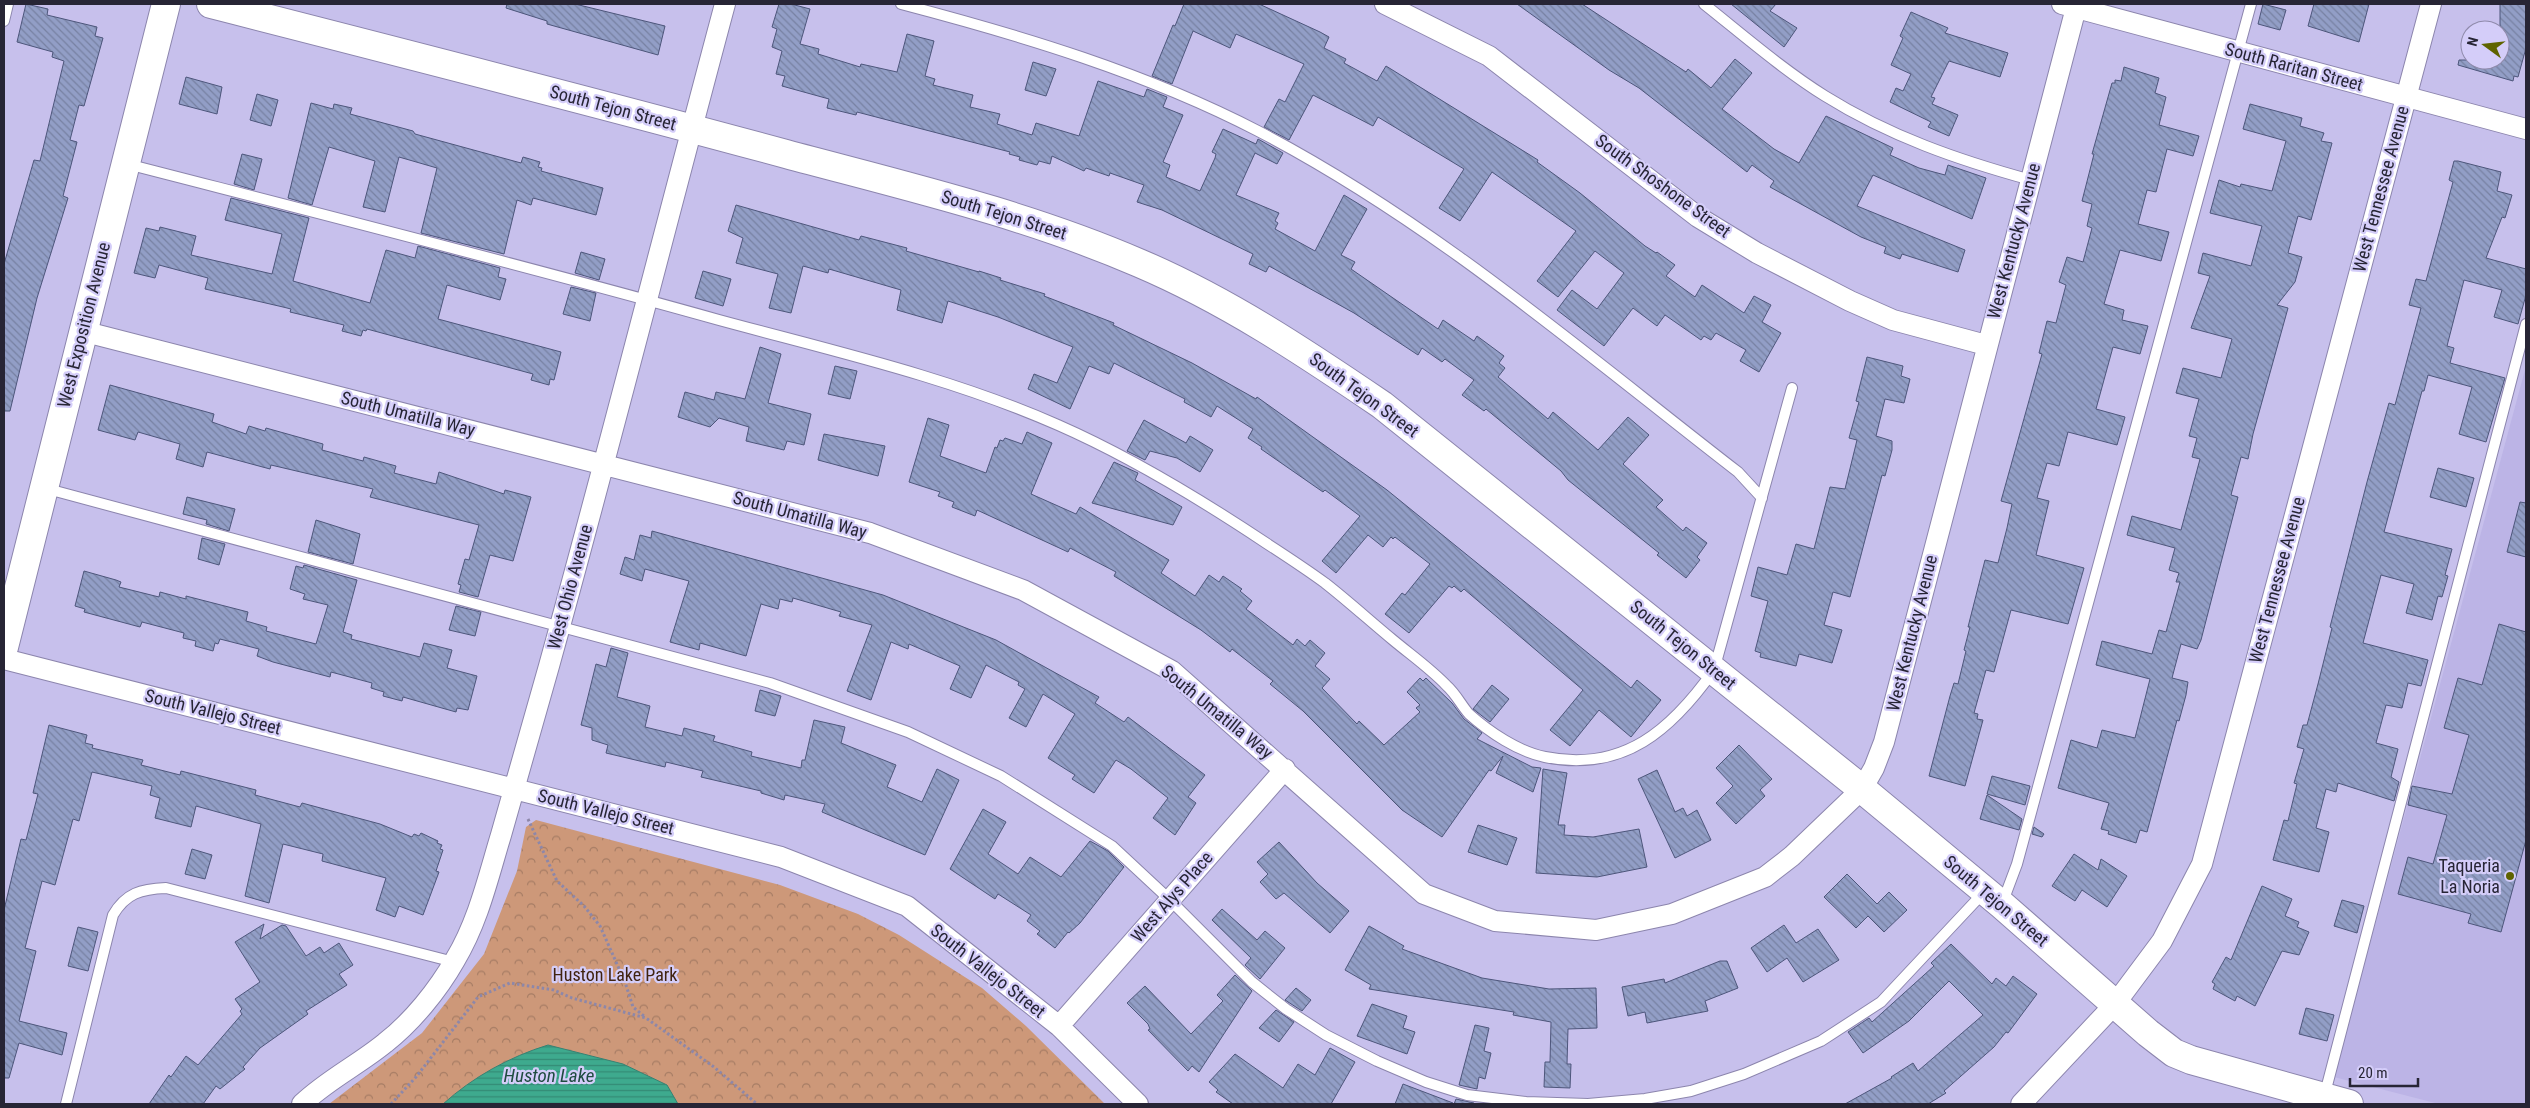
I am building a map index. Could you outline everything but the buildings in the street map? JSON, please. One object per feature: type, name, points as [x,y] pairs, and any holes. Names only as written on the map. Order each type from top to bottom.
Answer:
[{"type":"street","name":"West Exposition Avenue","points":[[4,647],[82,331],[166,4]]},
{"type":"street","name":"South Tejon Street","points":[[210,4],[692,128],[976,205],[1104,248],[1214,299],[1300,349],[1382,405],[1862,789],[2174,1052],[2191,1060],[2336,1101]]},
{"type":"street","name":"West Ohio Avenue","points":[[302,1104],[318,1089],[385,1043],[433,993],[454,962],[470,932],[482,902],[604,464],[725,4]]},
{"type":"street","name":"South Shoshone Street","points":[[1385,4],[1489,56],[1698,217],[1757,253],[1850,301],[1893,320],[1986,345]]},
{"type":"street","name":"West Tennessee Avenue","points":[[2021,1104],[2115,1004],[2162,940],[2202,864],[2431,4]]},
{"type":"street","name":"West Kentucky Avenue","points":[[1424,894],[1495,921],[1596,930],[1672,914],[1765,877],[1792,856],[1862,789],[1874,768],[1884,742],[1986,345],[2031,180],[2071,5]]},
{"type":"street","name":"South Raritan Street","points":[[2071,5],[2526,129]]},
{"type":"street","name":"South Umatilla Way","points":[[82,331],[870,533],[1023,590],[1172,671],[1424,894]]},
{"type":"street","name":"South Vallejo Street","points":[[4,659],[781,857],[907,906],[1059,1026],[1138,1104]]},
{"type":"street","name":"West Alys Place","points":[[1059,1026],[1285,769]]},
{"type":"lane","points":[[4,21],[8,4]]},
{"type":"lane","points":[[901,4],[999,30],[1120,71],[1203,104],[1268,137],[1371,197],[1484,276],[1738,472],[1762,498]]},
{"type":"lane","points":[[1704,4],[1778,63],[1823,95],[1861,117],[1934,150],[2031,180]]},
{"type":"lane","points":[[43,487],[770,683],[908,732],[1001,776],[1112,846],[1170,900],[1252,982],[1286,1009],[1326,1035],[1377,1061],[1426,1082],[1467,1094],[1526,1102],[1588,1104],[1645,1099],[1691,1091],[1744,1074],[1821,1041],[1881,1002],[1993,898],[2017,864],[2251,4]]},
{"type":"lane","points":[[126,163],[647,300],[945,382],[1060,426],[1146,469],[1210,506],[1324,582],[1449,688],[1467,711],[1484,726],[1517,747],[1539,756],[1566,761],[1587,761],[1613,755],[1646,743],[1685,709],[1714,670],[1792,388]]},
{"type":"lane","points":[[2336,1101],[2526,324]]},
{"type":"lane","points":[[66,1104],[113,915],[120,903],[134,892],[166,888],[454,962]]},
{"type":"path","points":[[515,789],[557,881],[584,906],[600,926],[625,982],[633,1006],[646,1018],[714,1067],[757,1104]]},
{"type":"path","points":[[391,1104],[416,1076],[478,997],[510,983],[554,990],[572,998],[646,1018]]},
{"type":"shaded area","points":[[2526,366],[2526,1104],[2439,1104],[2334,1077]]},
{"type":"green space","name":"Huston Lake Park","points":[[536,820],[780,885],[858,914],[899,935],[982,988],[1026,1026],[1105,1104],[329,1104],[422,1033],[484,954],[517,871],[526,827]]},
{"type":"water","name":"Huston Lake","points":[[548,1045],[623,1064],[667,1085],[678,1104],[443,1104],[467,1085],[492,1069],[519,1055]]},
{"type":"place","name":"Taqueria La Noria","points":[[2510,876]]}]
